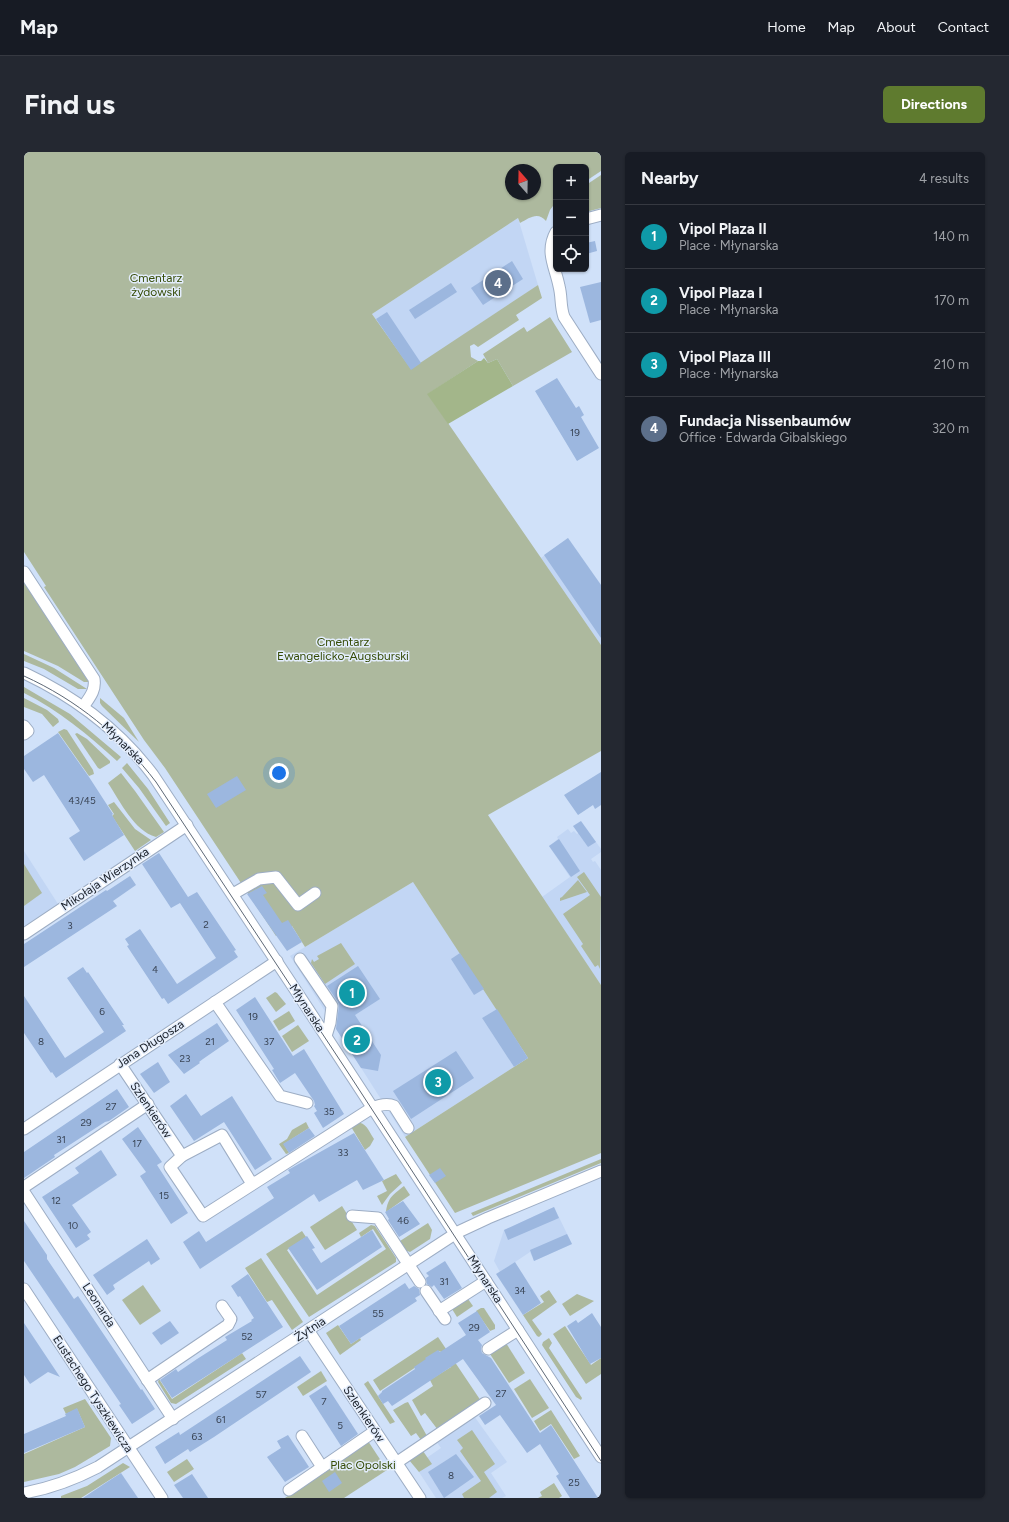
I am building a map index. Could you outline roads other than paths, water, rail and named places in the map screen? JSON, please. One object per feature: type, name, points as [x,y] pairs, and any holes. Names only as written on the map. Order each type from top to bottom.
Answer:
[{"type":"street","points":[[589,218],[601,215]]},
{"type":"street","points":[[553,243],[551,257],[553,264]]},
{"type":"street","points":[[555,272],[564,317],[601,374]]},
{"type":"street","points":[[24,572],[94,679],[94,690],[83,707]]},
{"type":"street","name":"Młynarska","points":[[24,673],[83,707],[105,724],[136,754],[156,779],[277,961],[601,1457]]},
{"type":"street","points":[[24,726],[28,731],[24,734]]},
{"type":"street","name":"Mikołaja Wierzynka","points":[[24,934],[187,825]]},
{"type":"street","points":[[233,894],[259,879],[276,877],[298,905],[315,893]]},
{"type":"street","points":[[300,959],[332,1006],[330,1023],[326,1036]]},
{"type":"street","name":"Jana Długosza","points":[[24,1129],[277,961]]},
{"type":"street","points":[[215,1002],[280,1096],[307,1103]]},
{"type":"street","name":"Szlenkierów","points":[[120,1064],[182,1156]]},
{"type":"street","points":[[24,1187],[148,1104]]},
{"type":"street","points":[[252,1184],[222,1136],[182,1156],[170,1167],[203,1216],[372,1108],[389,1104],[394,1106],[408,1128]]},
{"type":"street","name":"Żytnia","points":[[24,1493],[38,1494],[98,1467],[456,1234],[488,1218],[601,1171]]},
{"type":"street","name":"Leonarda","points":[[24,1192],[173,1419]]},
{"type":"street","points":[[352,1216],[378,1218],[442,1315],[486,1281]]},
{"type":"street","name":"Eustachego Tyszkiewicza","points":[[24,1289],[162,1498]]},
{"type":"street","points":[[147,1380],[228,1325],[231,1318],[222,1306]]},
{"type":"street","name":"Szlenkierów","points":[[308,1330],[420,1498]]},
{"type":"street","points":[[488,1349],[518,1330]]},
{"type":"street","points":[[396,1463],[485,1403]]},
{"type":"street","points":[[289,1490],[375,1431]]},
{"type":"street","points":[[302,1436],[322,1467]]},
{"type":"tram line","points":[[24,676],[62,696],[97,721],[128,749],[156,782],[347,1071],[601,1461]]},
{"type":"place","name":"Fundacja Nissenbaumów","points":[[498,283]]},
{"type":"place","name":"Vipol Plaza II","points":[[352,993]]},
{"type":"place","name":"Vipol Plaza I","points":[[357,1040]]},
{"type":"place","name":"Vipol Plaza III","points":[[438,1082]]},
{"type":"park label","name":"Cmentarz żydowski","points":[[156,285]]},
{"type":"park label","name":"Cmentarz Ewangelicko-Augsburski","points":[[343,649]]},
{"type":"park label","name":"Plac Opolski","points":[[363,1465]]}]
